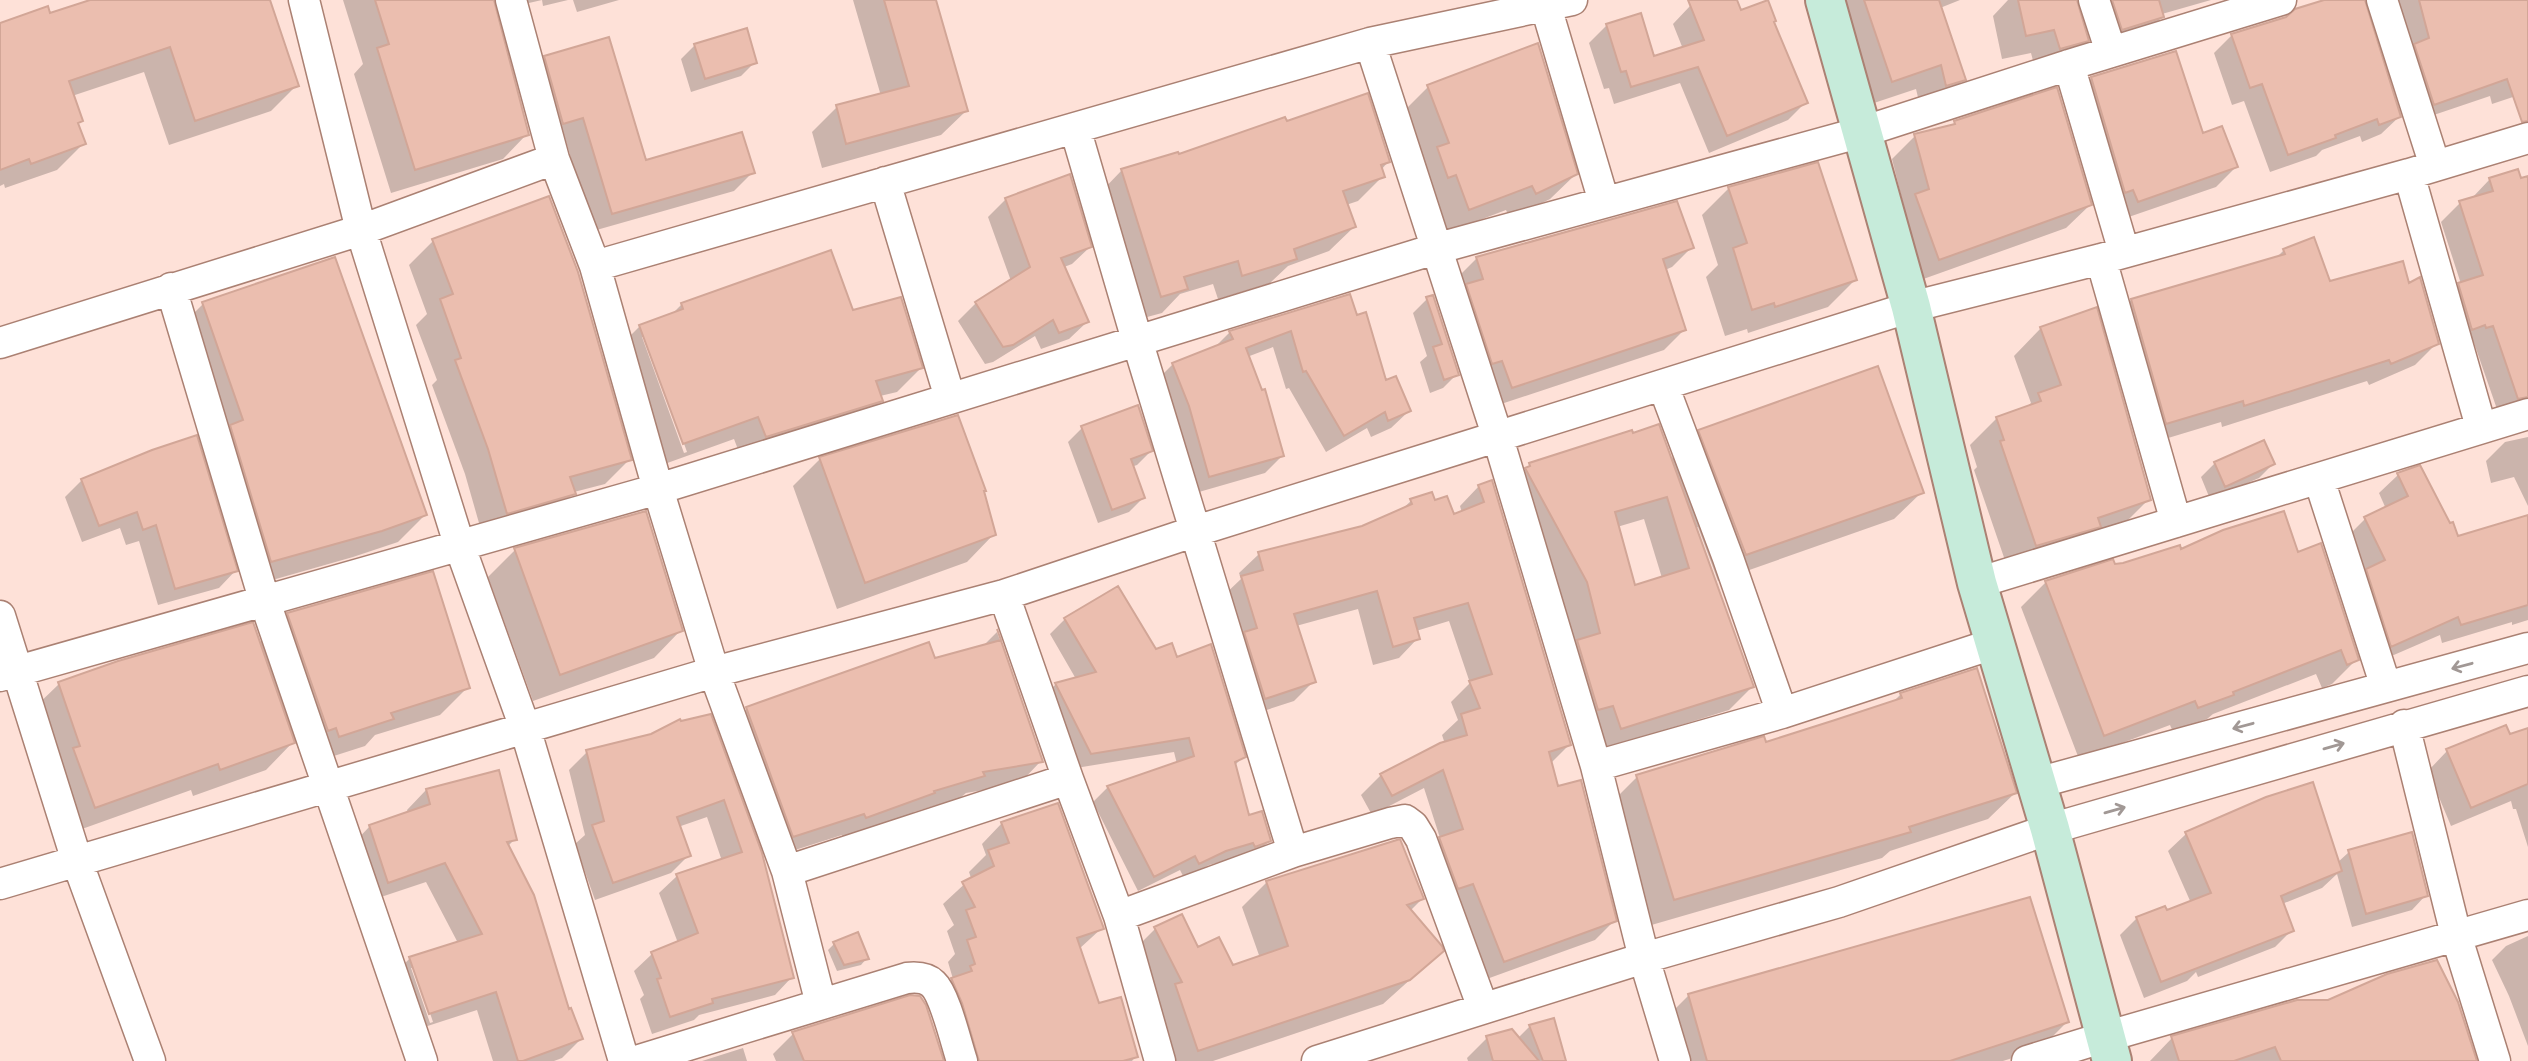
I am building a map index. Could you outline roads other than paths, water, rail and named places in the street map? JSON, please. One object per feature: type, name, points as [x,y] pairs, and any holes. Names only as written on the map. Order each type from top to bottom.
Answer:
[{"type":"street","points":[[304,0],[361,230],[459,544],[525,728],[624,1061]]},
{"type":"street","points":[[511,0],[554,159],[595,266],[658,489],[715,672],[787,871],[821,1004]]},
{"type":"street","points":[[1825,0],[1911,307],[1978,583],[2050,829],[2108,1049]]},
{"type":"street","points":[[2094,0],[2111,52]]},
{"type":"street","points":[[9,673],[658,489],[1435,248],[1862,132],[2281,0]]},
{"type":"street","points":[[2382,0],[2481,426]]},
{"type":"street","points":[[595,266],[1370,43],[1554,2],[1604,202]]},
{"type":"street","points":[[1370,43],[1498,438],[1596,766],[1644,958],[1675,1061]]},
{"type":"street","points":[[2068,65],[2176,522]]},
{"type":"street","points":[[1075,128],[1136,340],[1293,852]]},
{"type":"street","points":[[0,884],[715,672],[1004,595],[1196,531],[1911,307],[2113,255],[2528,138]]},
{"type":"street","points":[[0,343],[361,230],[554,159]]},
{"type":"street","points":[[885,182],[950,398]]},
{"type":"street","points":[[172,288],[264,599],[422,1061]]},
{"type":"street","points":[[1664,385],[1782,713]]},
{"type":"street","points":[[1978,583],[2319,479],[2481,426],[2528,414]]},
{"type":"street","points":[[2319,479],[2386,687]]},
{"type":"street","points":[[1004,595],[1119,916],[1160,1061]]},
{"type":"street","points":[[0,616],[9,673],[150,1061]]},
{"type":"street","points":[[1596,766],[1782,713],[1996,643]]},
{"type":"street","points":[[2036,783],[2528,648]]},
{"type":"street","points":[[1317,1061],[1644,958],[1839,902],[2050,829],[2528,691]]},
{"type":"street","points":[[2404,725],[2456,935],[2495,1061]]},
{"type":"street","points":[[787,871],[1068,779]]},
{"type":"street","points":[[1119,916],[1293,852],[1405,820],[1413,826],[1421,839],[1483,1008]]},
{"type":"street","points":[[2027,1061],[2108,1049],[2456,935],[2528,915]]},
{"type":"street","points":[[636,1061],[907,978],[920,977],[932,982],[940,995],[962,1061]]}]
